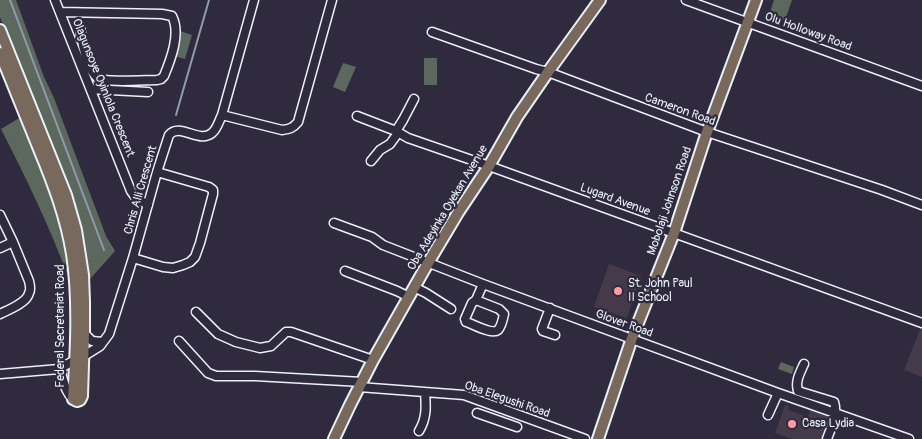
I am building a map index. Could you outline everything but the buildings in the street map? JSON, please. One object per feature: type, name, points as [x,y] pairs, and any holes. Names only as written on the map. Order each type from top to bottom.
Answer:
[{"type":"main road","name":"Oba Adeyinka Oyekan Avenue","points":[[334,439],[373,360],[459,211],[517,117],[600,0]]},
{"type":"main road","name":"Mobolaji Johnson Road","points":[[598,439],[632,338],[674,233],[756,0]]},
{"type":"main road","name":"Federal Secretariat Road","points":[[0,30],[69,205],[78,238],[83,275],[84,333],[73,399]]},
{"type":"main road","name":"Federal Secretariat Road","points":[[0,53],[58,198],[68,230],[74,275],[79,358]]},
{"type":"main road","points":[[0,75],[12,82]]},
{"type":"street","name":"Olagunsoye Oyinlola Crescent","points":[[56,0],[132,191],[136,198],[148,205]]},
{"type":"street","name":"Chris Alli Crescent","points":[[59,369],[97,348],[109,334],[169,135],[172,131],[176,130],[208,136],[215,129],[222,115],[254,0]]},
{"type":"street","points":[[222,115],[282,130],[292,129],[296,125],[332,0]]},
{"type":"street","name":"Olu Holloway Road","points":[[686,0],[922,86]]},
{"type":"street","points":[[60,12],[162,14],[172,16],[174,18],[175,39],[164,76],[157,80],[109,80],[97,78],[83,48],[80,26]]},
{"type":"street","name":"Cameron Road","points":[[432,32],[548,72],[708,132],[922,205]]},
{"type":"street","points":[[91,89],[148,92]]},
{"type":"street","points":[[371,161],[380,150],[390,144],[414,99]]},
{"type":"street","name":"Lugard Avenue","points":[[357,116],[408,138],[922,323]]},
{"type":"street","points":[[133,258],[163,268],[178,267],[190,262],[195,257],[200,243],[214,194],[214,190],[209,187],[157,172]]},
{"type":"street","points":[[0,215],[13,242],[30,288],[27,298],[0,314]]},
{"type":"street","name":"Glover Road","points":[[334,223],[372,237],[383,245],[483,284],[778,393],[909,439]]},
{"type":"street","points":[[0,248],[13,242]]},
{"type":"street","points":[[345,271],[409,297]]},
{"type":"street","points":[[476,300],[502,311],[504,314],[499,329],[491,332],[466,322],[464,318],[476,300],[483,284]]},
{"type":"street","points":[[414,287],[451,309]]},
{"type":"street","points":[[550,308],[542,330],[555,335]]},
{"type":"street","points":[[196,312],[218,334],[236,342],[260,348],[271,346],[286,332],[290,332],[373,360]]},
{"type":"street","points":[[84,333],[92,341],[102,342]]},
{"type":"street","name":"Oba Elegushi Road","points":[[179,341],[208,373],[216,376],[255,376],[361,384],[464,395],[585,439]]},
{"type":"street","points":[[804,364],[797,381],[797,389],[801,392],[834,402],[836,405],[836,413],[827,439]]},
{"type":"street","points":[[0,374],[59,369],[67,391],[73,399]]},
{"type":"street","points":[[419,431],[424,423],[426,412],[425,392]]},
{"type":"street","points":[[768,415],[778,393]]},
{"type":"street","points":[[497,420],[501,408]]},
{"type":"street","points":[[477,413],[517,427]]},
{"type":"shaded area","name":"St. John Paul II School","points":[[609,264],[641,276],[627,318],[594,307]]},
{"type":"shaded area","points":[[922,327],[922,377],[904,370]]},
{"type":"shaded area","points":[[785,405],[789,406],[788,410],[808,417],[810,410],[830,417],[832,420],[825,439],[793,439],[775,433]]},
{"type":"green space","points":[[0,0],[16,0],[106,236],[115,251],[90,279],[69,279],[37,203],[1,129],[36,108],[0,17]]},
{"type":"green space","points":[[774,0],[792,0],[785,20],[769,15]]},
{"type":"green space","points":[[180,31],[192,35],[185,59],[174,56]]},
{"type":"green space","points":[[424,58],[437,58],[437,85],[424,85]]},
{"type":"green space","points":[[343,63],[356,67],[345,92],[333,87]]},
{"type":"green space","points":[[781,362],[794,367],[792,374],[778,369]]},
{"type":"waterway","points":[[10,0],[104,250]]},
{"type":"waterway","points":[[176,115],[209,0]]},
{"type":"place","name":"St. John Paul II School","points":[[618,291]]},
{"type":"place","name":"Casa Lydia","points":[[792,424]]}]
